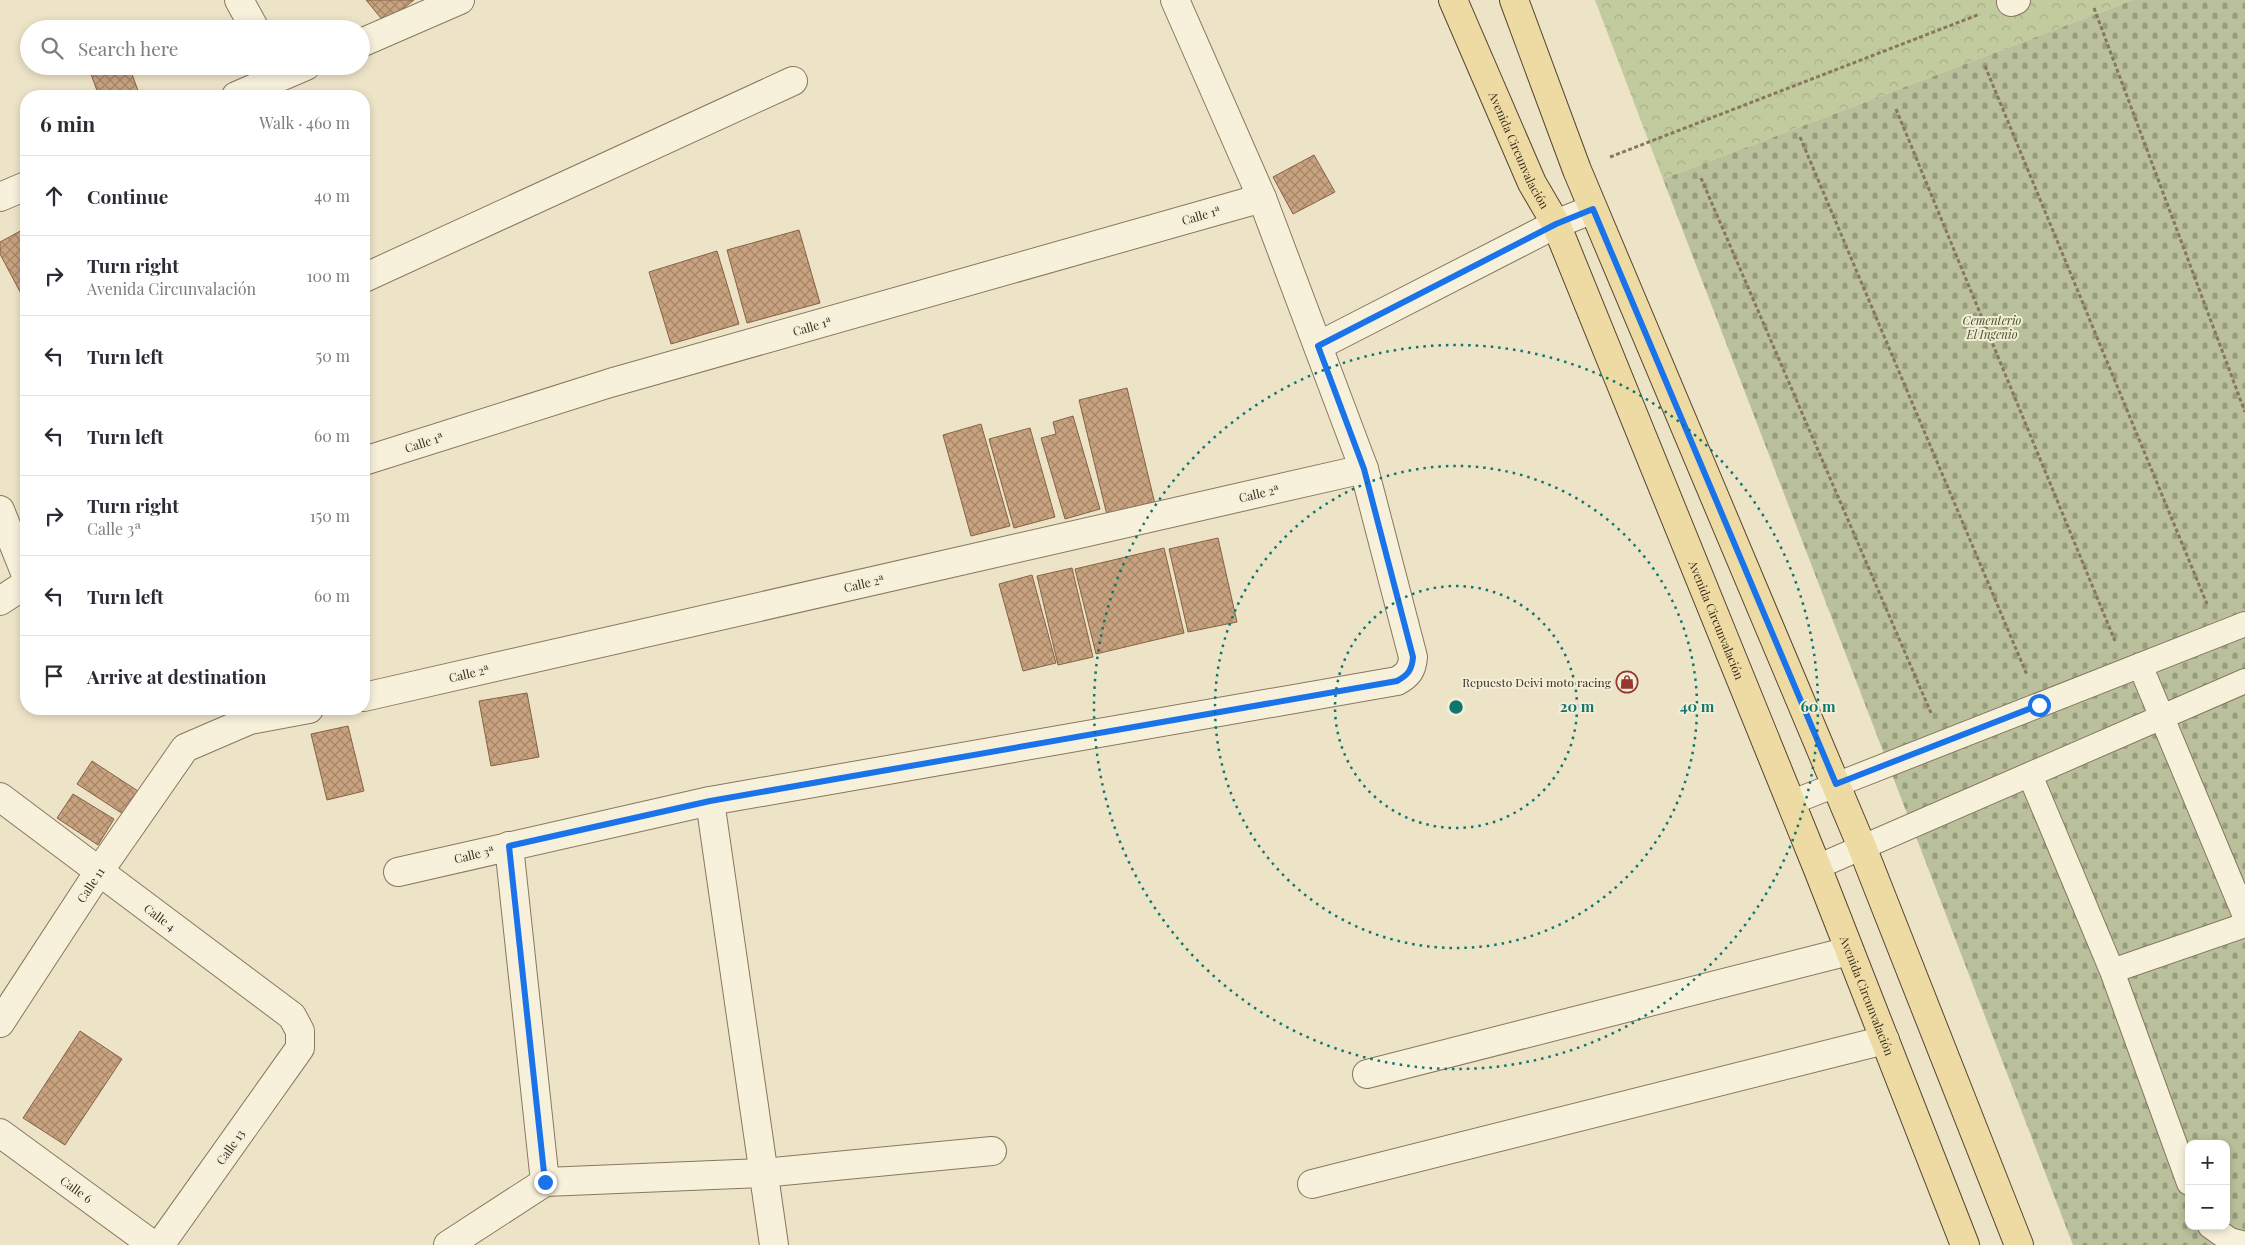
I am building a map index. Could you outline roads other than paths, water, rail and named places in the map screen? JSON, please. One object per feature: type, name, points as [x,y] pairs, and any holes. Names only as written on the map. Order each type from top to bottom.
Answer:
[{"type":"main road","name":"Avenida Circunvalación","points":[[1454,0],[1532,183],[1556,224],[1817,867],[1965,1245]]},
{"type":"main road","points":[[1514,0],[1577,170],[1862,847],[2019,1245]]},
{"type":"street","points":[[240,0],[250,20]]},
{"type":"street","points":[[370,38],[460,0]]},
{"type":"street","points":[[1175,0],[1262,198],[1364,469]]},
{"type":"street","points":[[247,90],[274,75]]},
{"type":"street","points":[[370,275],[793,82]]},
{"type":"street","points":[[0,197],[20,189]]},
{"type":"street","name":"Calle 1ª","points":[[370,459],[610,383],[1262,198]]},
{"type":"street","points":[[1318,346],[1556,224],[1593,209]]},
{"type":"street","name":"Calle 3ª","points":[[398,872],[710,801],[1397,681],[1405,677],[1412,668],[1413,657],[1364,469]]},
{"type":"street","name":"Calle 2ª","points":[[370,695],[1364,469]]},
{"type":"street","points":[[0,510],[20,560]]},
{"type":"street","points":[[0,600],[20,588]]},
{"type":"street","name":"Calle 11","points":[[0,1023],[100,870],[185,748],[250,720],[277,715]]},
{"type":"street","name":"Calle 4","points":[[0,797],[100,870],[292,1016],[300,1031],[300,1048]]},
{"type":"street","points":[[710,801],[762,1173],[774,1245]]},
{"type":"street","points":[[509,846],[545,1182]]},
{"type":"street","points":[[1367,1074],[1849,951]]},
{"type":"street","points":[[1312,1184],[1885,1040]]},
{"type":"street","name":"Calle 13","points":[[160,1245],[300,1048]]},
{"type":"street","name":"Calle 6","points":[[0,1133],[153,1245]]},
{"type":"street","points":[[448,1245],[545,1182],[762,1173],[992,1152]]},
{"type":"lane","points":[[1790,803],[2245,624]]},
{"type":"lane","points":[[2133,668],[2162,717],[2245,916]]},
{"type":"lane","points":[[1817,867],[2245,681]]},
{"type":"lane","points":[[2030,775],[2112,971],[2185,1172]]},
{"type":"lane","points":[[2112,971],[2245,925]]},
{"type":"lane","points":[[2216,1230],[2230,1240],[2245,1244]]},
{"type":"place","name":"Repuesto Deivi moto racing","points":[[1627,682]]},
{"type":"park label","name":"Cementerio El Ingenio","points":[[1992,327]]}]
